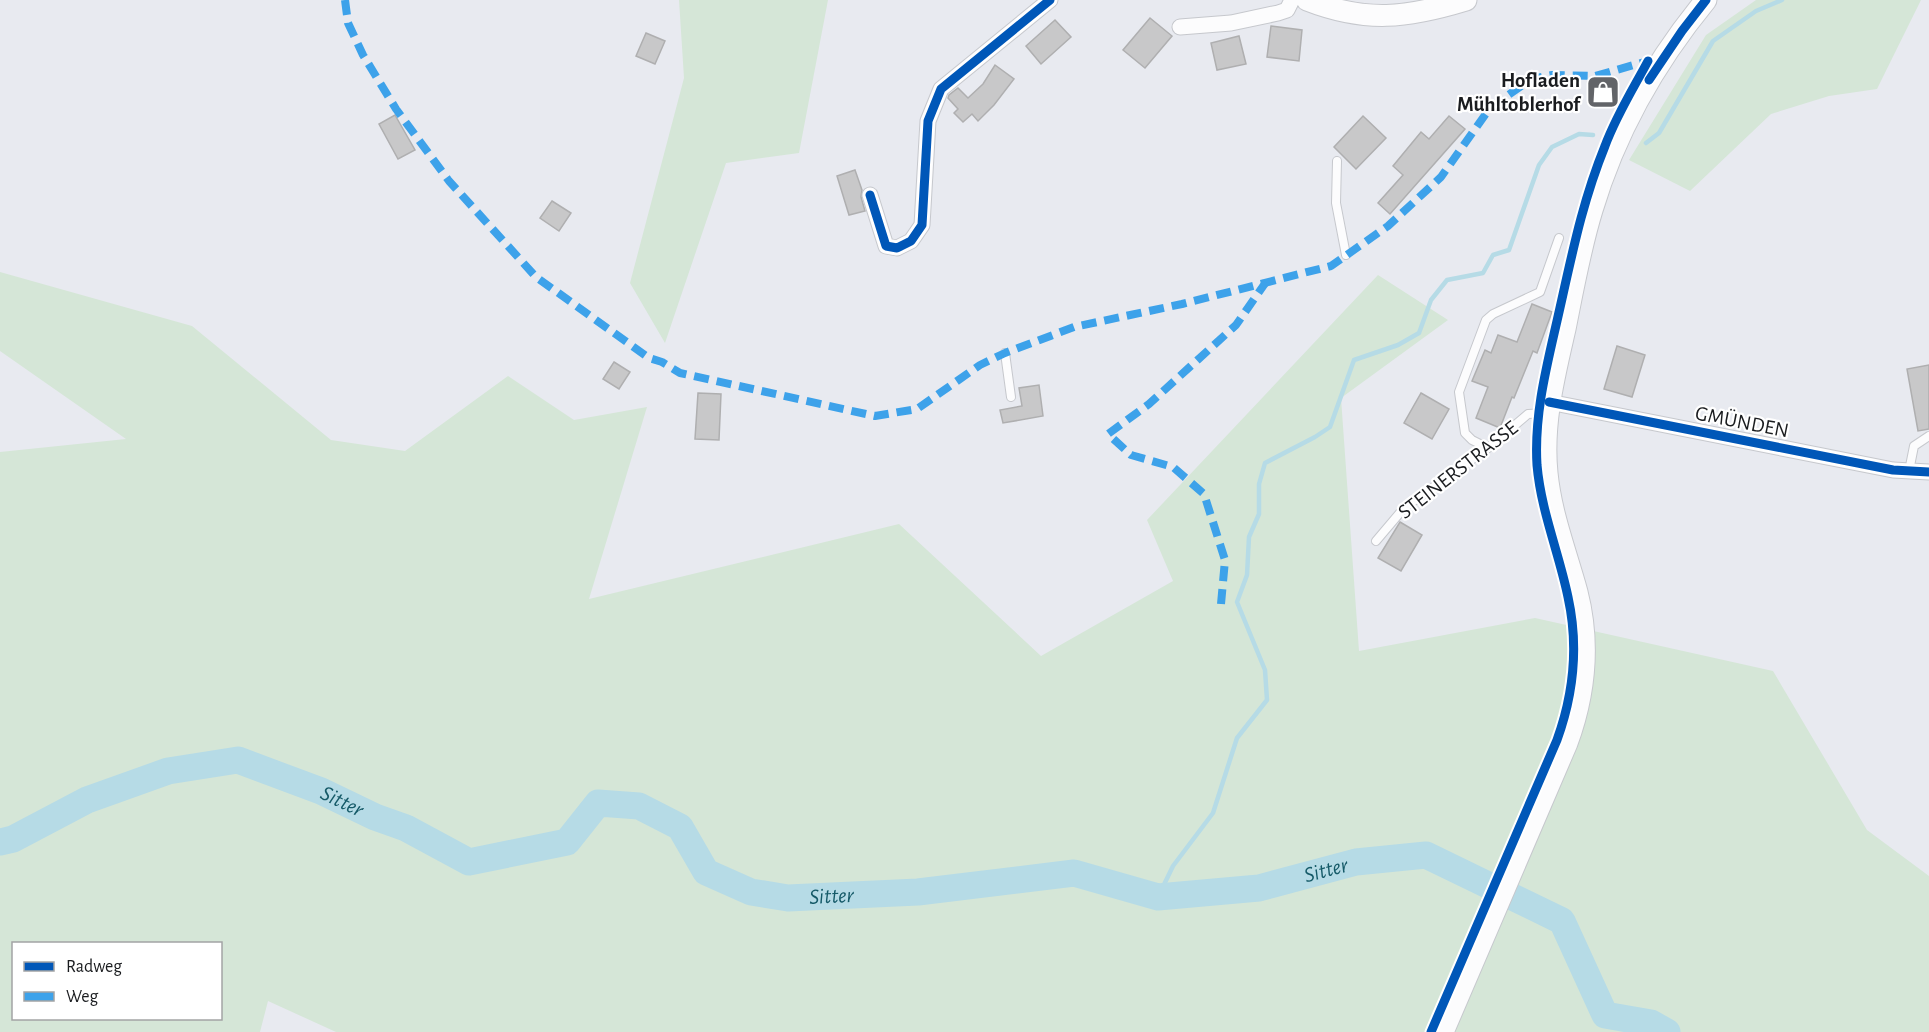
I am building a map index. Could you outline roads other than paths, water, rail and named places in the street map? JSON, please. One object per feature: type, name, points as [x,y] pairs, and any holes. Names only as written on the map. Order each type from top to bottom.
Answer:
[{"type":"main road","points":[[1306,0],[1324,7],[1361,15],[1393,16],[1431,11],[1466,0]]},
{"type":"main road","points":[[1443,1032],[1567,743],[1579,704],[1584,661],[1584,635],[1577,594],[1550,500],[1546,471],[1548,407],[1583,240],[1615,144],[1657,66],[1706,0]]},
{"type":"street","points":[[870,195],[886,246],[897,248],[911,241],[922,225],[928,121],[941,89],[1050,0]]},
{"type":"street","points":[[1180,27],[1231,23],[1278,14],[1287,10],[1292,0]]},
{"type":"street","name":"GMÜNDEN","points":[[1548,407],[1893,470],[1929,472]]},
{"type":"lane","points":[[1337,161],[1336,203],[1346,255]]},
{"type":"lane","points":[[1488,448],[1472,440],[1465,433],[1459,392],[1486,320],[1493,314],[1540,292],[1559,238]]},
{"type":"lane","points":[[1005,353],[1011,397]]},
{"type":"lane","name":"STEINERSTRASSE","points":[[1376,542],[1404,508],[1488,448],[1528,414],[1548,407]]},
{"type":"lane","points":[[1909,471],[1914,446],[1929,436]]},
{"type":"waterway","points":[[1646,143],[1659,133],[1713,41],[1756,11],[1782,0]]},
{"type":"waterway","points":[[1158,897],[1173,866],[1213,813],[1237,738],[1267,700],[1265,670],[1237,602],[1247,575],[1249,537],[1259,514],[1259,484],[1265,463],[1330,427],[1354,360],[1398,345],[1419,333],[1431,300],[1447,280],[1483,273],[1493,255],[1509,250],[1539,165],[1552,147],[1579,134],[1593,135]]},
{"type":"waterway","name":"Sitter","points":[[0,842],[13,839],[87,800],[168,771],[238,760],[321,791],[375,817],[406,828],[469,862],[567,842],[598,803],[639,806],[680,827],[706,872],[751,892],[788,898],[918,892],[1074,873],[1158,897],[1259,888],[1356,862],[1426,855],[1562,921],[1605,1015],[1651,1023],[1667,1032]]},
{"type":"place","name":"Hofladen Mühltoblerhof","points":[[1603,92]]}]
